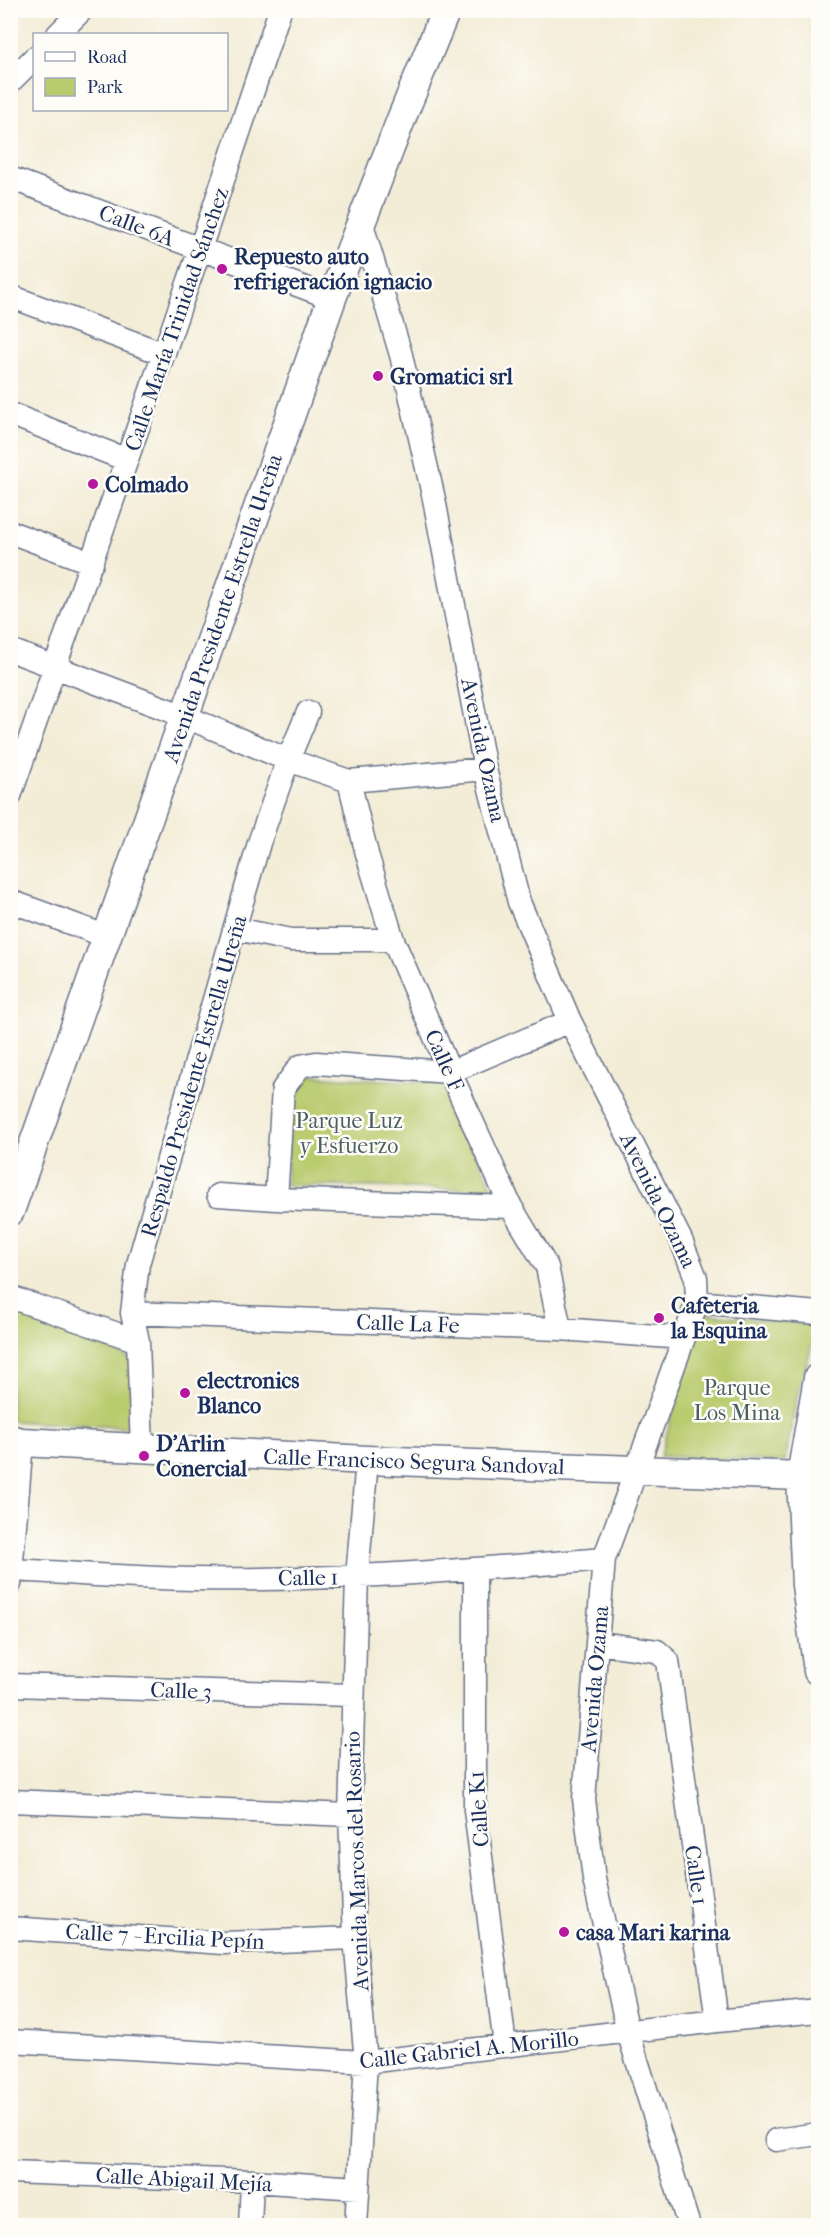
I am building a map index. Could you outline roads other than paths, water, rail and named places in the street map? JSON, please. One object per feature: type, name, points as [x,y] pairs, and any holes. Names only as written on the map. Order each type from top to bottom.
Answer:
[{"type":"main road","name":"Avenida Presidente Estrella Ureña","points":[[10,1211],[332,298],[447,10]]},
{"type":"main road","points":[[819,1378],[810,1477],[806,1585],[819,1671]]},
{"type":"main road","name":"Calle Francisco Segura Sandoval","points":[[14,1441],[367,1460],[810,1477]]},
{"type":"street","points":[[59,33],[82,10]]},
{"type":"street","name":"Calle María Trinidad Sánchez","points":[[12,786],[92,563],[280,10]]},
{"type":"street","points":[[10,82],[33,59]]},
{"type":"street","name":"Calle 6A","points":[[10,178],[332,298]]},
{"type":"street","name":"Avenida Ozama","points":[[361,221],[401,355],[434,498],[485,769],[519,902],[570,1021],[681,1240],[696,1278],[697,1302],[604,1559],[584,1799],[594,1879],[628,2032],[688,2226]]},
{"type":"street","points":[[10,296],[164,354]]},
{"type":"street","points":[[10,414],[127,460]]},
{"type":"street","points":[[10,532],[92,563]]},
{"type":"street","points":[[10,650],[184,716],[288,760],[349,781],[485,769]]},
{"type":"street","name":"Respaldo Presidente Estrella Ureña","points":[[142,1449],[138,1341],[132,1313],[138,1264],[259,843],[288,760],[308,712]]},
{"type":"street","name":"Calle F","points":[[349,781],[367,854],[393,940],[511,1207],[547,1267],[560,1329]]},
{"type":"street","points":[[10,901],[108,936]]},
{"type":"street","points":[[236,929],[291,940],[393,940]]},
{"type":"street","points":[[276,1199],[283,1089],[300,1066],[316,1063],[450,1072],[570,1021]]},
{"type":"street","points":[[218,1195],[511,1207]]},
{"type":"street","points":[[10,1297],[138,1341]]},
{"type":"street","points":[[697,1302],[819,1313]]},
{"type":"street","name":"Calle La Fe","points":[[132,1313],[560,1329],[684,1338]]},
{"type":"street","points":[[11,1577],[14,1441]]},
{"type":"street","name":"Avenida Marcos del Rosario","points":[[356,2226],[366,2062],[355,1938],[350,1815],[357,1576],[367,1460]]},
{"type":"street","name":"Calle 1","points":[[11,1577],[193,1579],[357,1576],[475,1570],[604,1559]]},
{"type":"street","name":"Calle K1","points":[[475,1570],[475,1810],[505,2046]]},
{"type":"street","name":"Calle 1","points":[[598,1643],[657,1651],[668,1661],[717,2021]]},
{"type":"street","name":"Calle 3","points":[[10,1685],[352,1695]]},
{"type":"street","points":[[10,1801],[350,1815]]},
{"type":"street","name":"Calle 7 - Ercilia Pepín","points":[[10,1928],[224,1943],[355,1938]]},
{"type":"street","name":"Calle Gabriel A. Morillo","points":[[10,2041],[366,2062],[717,2021],[819,2012]]},
{"type":"street","points":[[776,2140],[819,2134]]},
{"type":"street","name":"Calle Abigail Mejía","points":[[10,2172],[252,2181],[358,2188]]},
{"type":"street","points":[[250,2226],[252,2181]]},
{"type":"place","name":"Repuesto auto refrigeración ignacio","points":[[222,269]]},
{"type":"place","name":"Gromatici srl","points":[[378,376]]},
{"type":"place","name":"Colmado","points":[[93,484]]},
{"type":"place","name":"Cafeteria la Esquina","points":[[659,1318]]},
{"type":"place","name":"electronics Blanco","points":[[185,1393]]},
{"type":"place","name":"D’Arlin Conercial","points":[[144,1456]]},
{"type":"place","name":"casa Mari karina","points":[[564,1932]]},
{"type":"park label","name":"Parque Luz y Esfuerzo","points":[[349,1132]]},
{"type":"park label","name":"Parque Los Mina","points":[[737,1400]]}]
